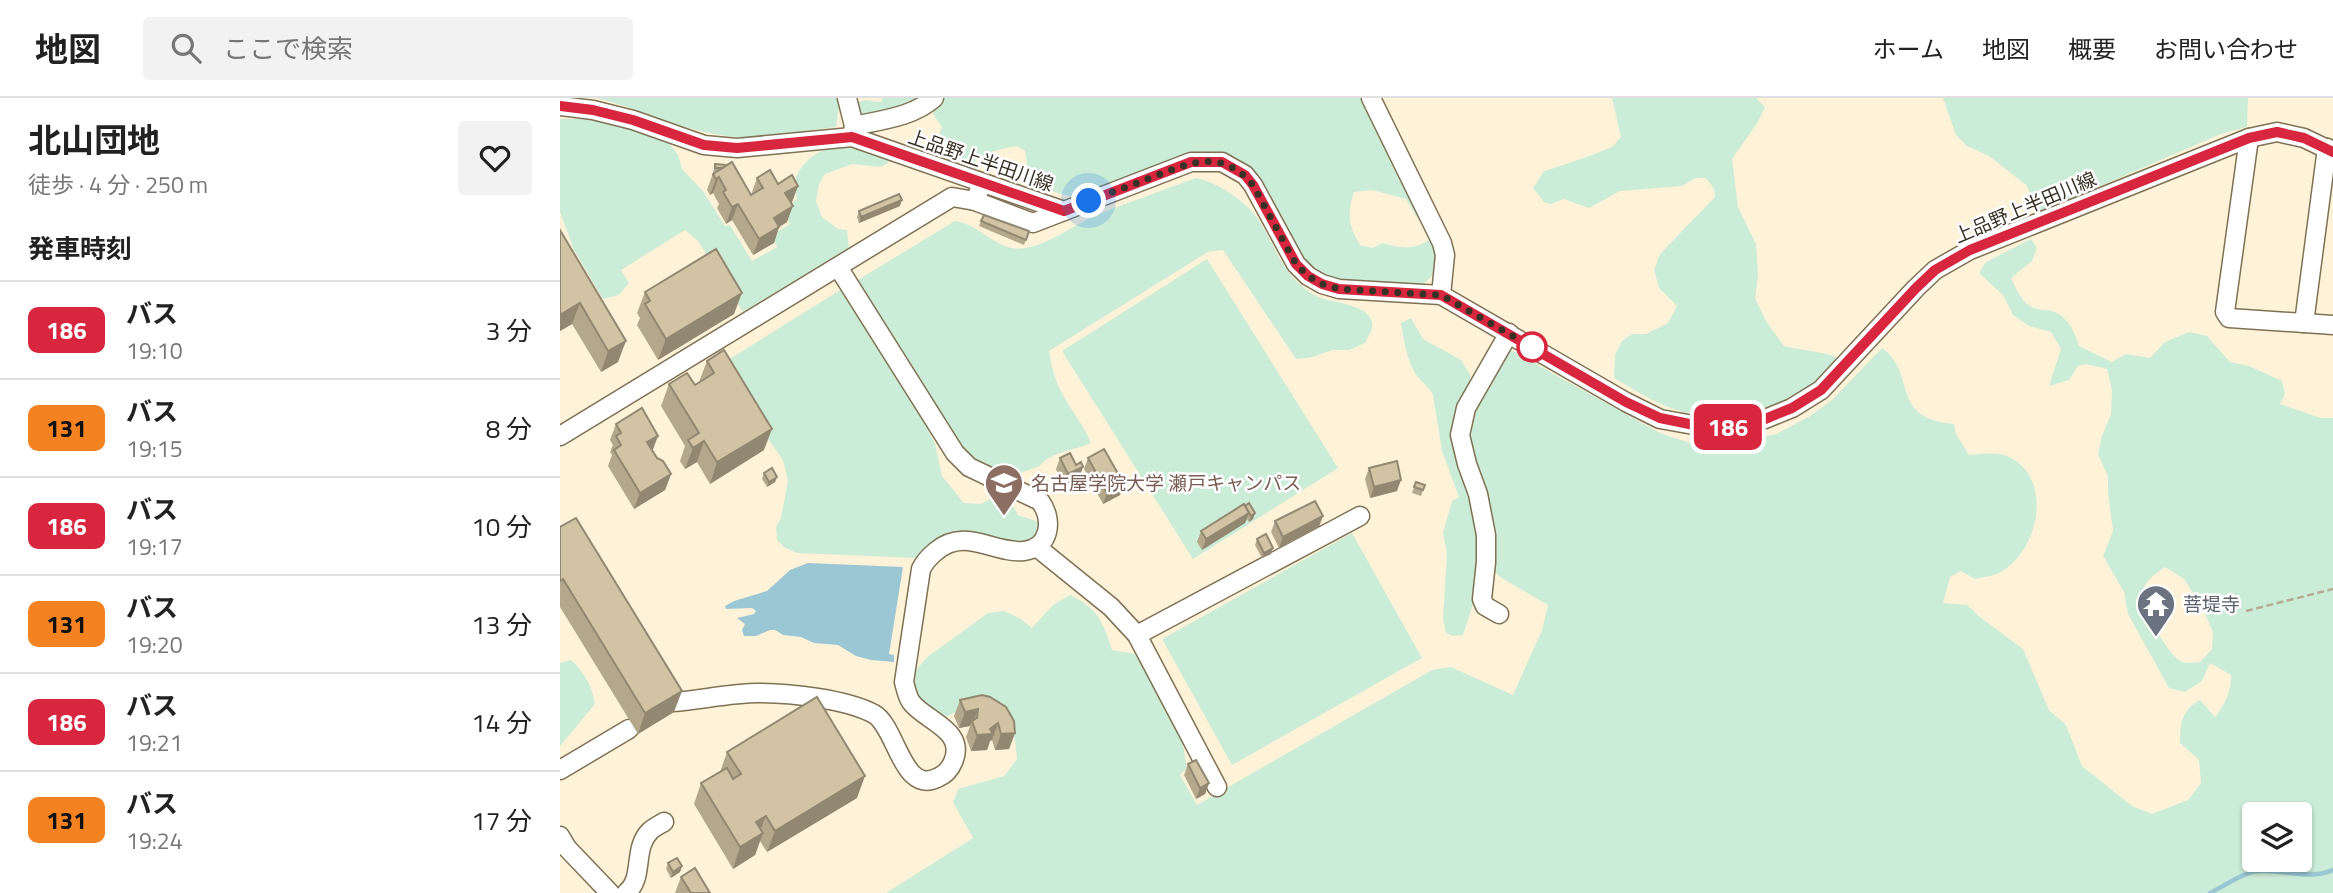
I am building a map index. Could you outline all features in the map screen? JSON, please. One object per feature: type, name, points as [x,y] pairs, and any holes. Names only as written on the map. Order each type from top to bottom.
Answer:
[{"type":"street","points":[[847,98],[853,132],[919,109],[934,98]]},
{"type":"street","points":[[1371,98],[1442,243],[1445,255],[1441,295]]},
{"type":"street","name":"上品野上半田川線","points":[[560,106],[593,110],[633,120],[704,145],[737,148],[853,132],[1064,211],[1191,162],[1222,162],[1245,175],[1296,264],[1308,276],[1322,284],[1339,289],[1441,295],[1626,402],[1660,418],[1699,426],[1731,427],[1765,419],[1792,408],[1821,390],[1935,270],[1970,250],[2249,138],[2277,132],[2304,138],[2330,150]]},
{"type":"street","points":[[2249,138],[2225,313],[2229,318],[2333,325]]},
{"type":"street","points":[[2304,323],[2330,150]]},
{"type":"street","points":[[975,201],[981,182]]},
{"type":"street","points":[[560,436],[951,197],[975,201],[1033,223],[1064,211]]},
{"type":"street","points":[[673,702],[758,693],[839,701],[875,715],[888,729],[904,766],[912,775],[923,780],[934,780],[952,765],[956,754],[954,741],[946,729],[913,704],[904,682],[921,569],[925,561],[940,547],[962,541],[977,541],[1021,551],[1038,548],[1045,540],[1048,528],[1046,509],[1040,501],[969,467],[955,453],[838,267]]},
{"type":"street","points":[[1499,614],[1485,606],[1482,599],[1486,535],[1478,494],[1460,435],[1466,408],[1509,333]]},
{"type":"street","points":[[1137,635],[1360,516]]},
{"type":"street","points":[[1038,548],[1111,607],[1137,635],[1217,786]]},
{"type":"street","points":[[560,770],[629,729]]},
{"type":"street","points":[[626,893],[634,886],[642,844],[649,832],[664,822]]},
{"type":"street","points":[[560,836],[567,848],[610,893]]},
{"type":"path","points":[[2246,611],[2333,589]]},
{"type":"green space","points":[[597,98],[837,98],[839,106],[836,127],[738,137],[684,127]]},
{"type":"green space","points":[[883,98],[926,98],[861,120],[856,104],[864,100],[881,102]]},
{"type":"green space","points":[[940,98],[1367,98],[1419,211],[1417,218],[1406,199],[1372,190],[1354,192],[1350,207],[1353,231],[1360,245],[1372,248],[1383,243],[1413,247],[1431,239],[1436,261],[1434,273],[1417,287],[1356,284],[1322,274],[1307,263],[1295,248],[1259,178],[1246,165],[1229,156],[1199,154],[1165,162],[1085,194],[1071,196],[1025,181],[1025,151],[1017,146],[987,154],[972,164],[929,151],[936,143],[942,127],[933,114],[934,104]]},
{"type":"green space","points":[[1612,98],[1756,98],[1765,107],[1758,122],[1732,159],[1738,207],[1756,244],[1758,276],[1755,298],[1766,321],[1784,346],[1836,357],[1836,362],[1823,378],[1799,396],[1746,415],[1708,416],[1664,405],[1614,378],[1615,355],[1622,341],[1632,334],[1646,334],[1668,323],[1677,306],[1659,288],[1654,270],[1660,254],[1715,197],[1714,189],[1706,178],[1696,178],[1682,186],[1620,191],[1589,208],[1564,199],[1551,204],[1544,202],[1533,188],[1544,171],[1609,148],[1621,137]]},
{"type":"green space","points":[[1943,98],[2248,98],[2247,127],[2221,134],[2040,212],[2026,185],[1989,156],[1967,146],[1956,135]]},
{"type":"green space","points":[[560,119],[603,119],[668,141],[678,155],[682,169],[703,191],[725,226],[730,225],[752,261],[777,247],[772,235],[790,224],[784,210],[797,199],[795,182],[800,169],[808,160],[828,149],[849,148],[892,160],[881,167],[852,164],[825,174],[819,184],[816,201],[822,217],[838,229],[847,230],[849,248],[743,312],[698,241],[685,230],[621,270],[629,283],[619,295],[603,299],[574,250],[560,212]]},
{"type":"green space","points":[[1196,178],[1222,188],[1246,206],[1258,219],[1289,272],[1303,287],[1319,297],[1353,306],[1368,314],[1372,320],[1372,328],[1365,343],[1349,350],[1333,350],[1296,359],[1223,250],[1208,252],[1049,351],[1058,384],[1091,443],[1056,455],[1040,466],[1009,477],[973,458],[958,446],[856,281],[955,221],[970,226],[1005,246],[1022,248],[1044,242],[1096,215]]},
{"type":"green space","points":[[2031,239],[2037,248],[2032,261],[2011,278],[2026,303],[2038,309],[2053,311],[2064,318],[2072,328],[2079,346],[2112,362],[2126,354],[2150,358],[2165,342],[2189,332],[2207,336],[2230,362],[2249,366],[2282,381],[2285,394],[2280,404],[2321,418],[2333,418],[2333,893],[886,893],[973,838],[953,802],[958,789],[1004,776],[1017,759],[1015,739],[1008,726],[962,709],[946,717],[917,696],[913,682],[917,669],[926,658],[988,613],[1004,611],[1032,628],[1053,605],[1070,595],[1087,605],[1102,624],[1112,650],[1135,654],[1181,733],[1187,768],[1180,775],[1197,805],[1432,670],[1451,667],[1513,695],[1542,630],[1548,605],[1500,577],[1491,567],[1466,439],[1471,412],[1507,348],[1660,433],[1690,443],[1740,442],[1776,434],[1810,416],[1833,399],[1882,348],[1893,358],[1912,404],[1920,413],[1933,420],[1954,424],[1956,434],[1969,455],[2003,455],[2022,466],[2031,479],[2036,496],[2032,531],[2014,562],[2001,572],[1975,579],[1961,571],[1950,577],[1943,603],[1967,605],[2023,649],[2049,710],[2066,725],[2082,766],[2132,806],[2152,814],[2188,800],[2201,783],[2199,760],[2180,743],[2183,718],[2189,708],[2200,700],[2215,717],[2227,698],[2231,675],[2210,663],[2202,681],[2185,692],[2169,688],[2128,614],[2124,592],[2103,556],[2113,531],[2108,477],[2098,454],[2111,414],[2112,390],[2107,369],[2086,364],[2078,366],[2069,380],[2049,386],[2061,349],[2051,332],[2029,326],[2013,315],[2003,295],[1979,273],[1986,262]],"holes":[[[2165,567],[2184,579],[2202,607],[2213,632],[2212,649],[2200,662],[2185,663],[2170,651],[2151,619],[2143,598],[2146,583]]]},
{"type":"green space","points":[[1207,259],[1338,468],[1193,559],[1062,351]]},
{"type":"green space","points":[[840,290],[921,416],[935,444],[942,476],[964,503],[981,504],[993,497],[1010,501],[1018,515],[1039,522],[1040,534],[1033,543],[929,548],[915,558],[797,553],[777,540],[776,527],[781,518],[788,481],[783,460],[717,367]]},
{"type":"green space","points":[[1411,318],[1423,339],[1461,360],[1471,376],[1458,417],[1481,534],[1476,595],[1463,635],[1453,636],[1446,633],[1443,619],[1447,554],[1443,533],[1452,501],[1459,497],[1442,451],[1433,395],[1415,373],[1407,355],[1401,323]]},
{"type":"green space","points":[[1352,533],[1422,658],[1232,765],[1162,639]]},
{"type":"green space","points":[[571,660],[587,680],[595,704],[560,746],[560,663]]},
{"type":"water","points":[[808,563],[903,567],[889,654],[894,655],[894,662],[856,656],[838,645],[814,643],[801,637],[783,635],[775,630],[756,636],[744,636],[742,630],[745,624],[737,618],[754,614],[756,611],[752,608],[726,609],[725,606],[767,591],[790,570]]},
{"type":"building","points":[[732,162],[751,195],[763,188],[757,178],[770,170],[778,184],[792,175],[798,186],[785,193],[793,206],[774,218],[779,227],[759,239],[738,204],[732,207],[723,192],[726,190],[719,177],[716,179],[713,174]]},
{"type":"building","points":[[715,164],[727,165],[715,168]]},
{"type":"building","points":[[899,194],[902,200],[861,217],[859,211]]},
{"type":"building","points":[[984,215],[1029,231],[1026,240],[981,221]]},
{"type":"building","points":[[560,230],[626,341],[608,351],[580,303],[560,315]]},
{"type":"building","points":[[716,249],[742,293],[666,339],[645,304],[650,301],[645,292]]},
{"type":"building","points":[[724,350],[772,429],[717,462],[704,441],[693,448],[688,440],[699,433],[669,384],[687,373],[695,385],[714,373],[707,361]]},
{"type":"building","points":[[642,408],[658,436],[647,442],[671,474],[640,493],[614,450],[621,445],[616,436],[621,433],[616,424]]},
{"type":"building","points":[[1104,449],[1124,484],[1107,493],[1088,458]]},
{"type":"building","points":[[1070,453],[1076,465],[1081,462],[1083,467],[1068,474],[1060,458]]},
{"type":"building","points":[[1397,461],[1401,480],[1374,487],[1369,468]]},
{"type":"building","points":[[772,468],[777,477],[769,482],[764,473]]},
{"type":"building","points":[[1416,482],[1425,485],[1423,490],[1414,487]]},
{"type":"building","points":[[1315,501],[1323,516],[1283,537],[1275,521]]},
{"type":"building","points":[[1249,503],[1255,513],[1251,516],[1245,506]]},
{"type":"building","points":[[1244,504],[1249,513],[1206,539],[1201,531]]},
{"type":"building","points":[[576,518],[682,691],[645,713],[563,579],[560,581],[560,527]]},
{"type":"building","points":[[1266,534],[1273,548],[1264,553],[1257,539]]},
{"type":"building","points":[[982,695],[1006,707],[1014,721],[1015,733],[1001,734],[998,723],[990,729],[993,734],[977,735],[972,721],[977,718],[978,709],[965,712],[960,700]]},
{"type":"building","points":[[817,697],[865,776],[775,831],[766,816],[756,822],[763,833],[740,847],[701,783],[727,768],[733,779],[741,774],[727,752]]},
{"type":"building","points":[[1196,760],[1209,783],[1200,788],[1188,764]]},
{"type":"building","points":[[677,858],[682,866],[673,872],[668,863]]},
{"type":"building","points":[[695,868],[710,893],[691,893],[681,877]]},
{"type":"waterway","points":[[2210,893],[2241,876],[2255,872],[2315,874],[2333,870]]},
{"type":"bus line","name":"186","points":[[560,106],[593,110],[633,120],[704,145],[737,148],[852,137],[1064,211],[1191,162],[1222,162],[1245,175],[1296,264],[1308,276],[1322,284],[1339,289],[1441,295],[1626,402],[1660,418],[1699,426],[1731,427],[1765,419],[1792,408],[1821,390],[1935,270],[1970,250],[2249,138],[2277,132],[2304,138],[2333,152]]},
{"type":"place","name":"名古屋学院大学 瀬戸キャンパス","points":[[1004,517]]},
{"type":"place","name":"菩堤寺","points":[[2156,638]]},
{"type":"route","points":[[1089,201],[1191,162],[1222,162],[1245,175],[1253,185],[1296,264],[1308,276],[1339,289],[1441,295],[1532,347]]}]
